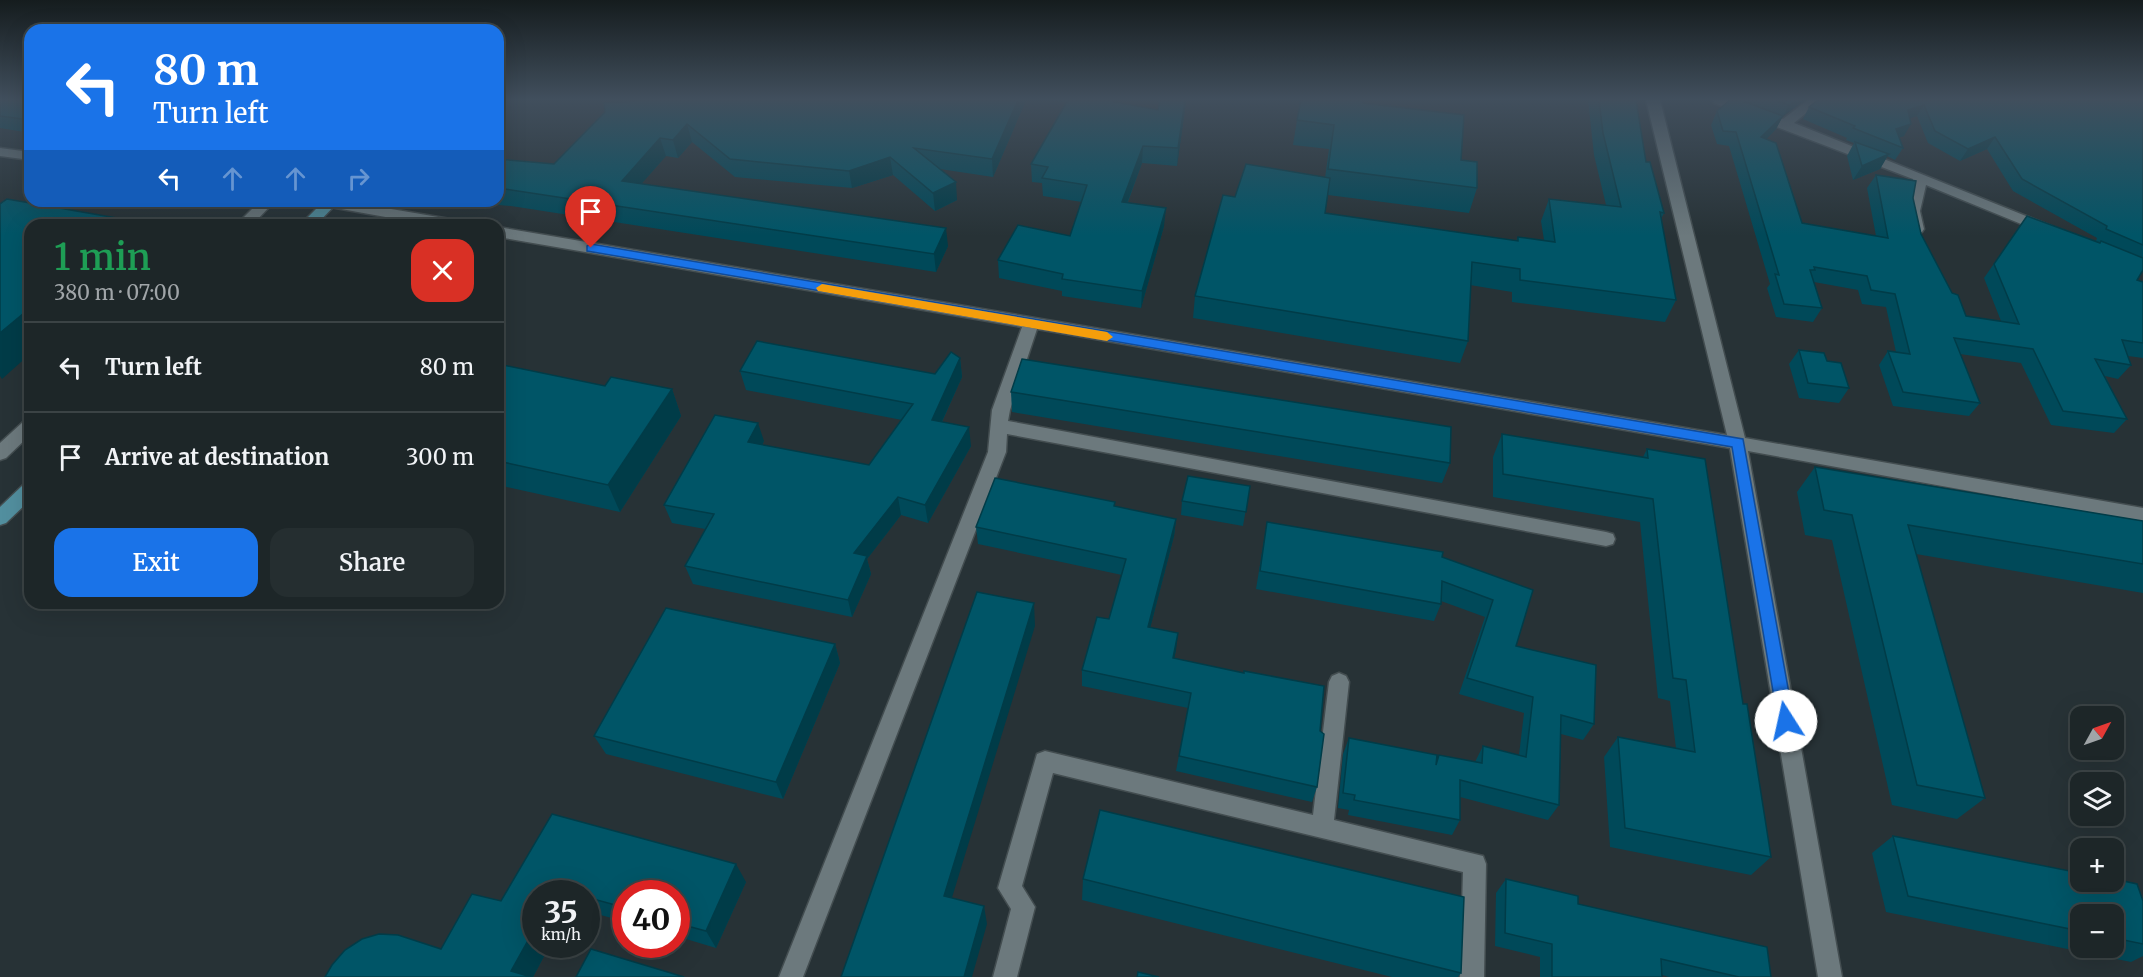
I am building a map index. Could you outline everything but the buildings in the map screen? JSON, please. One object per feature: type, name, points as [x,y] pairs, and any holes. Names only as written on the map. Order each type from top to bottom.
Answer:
[{"type":"main road","points":[[312,219],[323,207]]},
{"type":"main road","points":[[0,518],[24,495]]},
{"type":"street","points":[[1664,146],[1738,443],[1831,977]]},
{"type":"street","points":[[1841,146],[2058,234]]},
{"type":"street","points":[[0,152],[24,155]]},
{"type":"street","points":[[1920,178],[1913,211],[1921,247]]},
{"type":"street","points":[[249,219],[262,207]]},
{"type":"street","points":[[355,207],[422,219]]},
{"type":"street","points":[[504,233],[1738,443],[2143,515]]},
{"type":"street","points":[[791,977],[996,452],[1001,410],[1031,324]]},
{"type":"street","points":[[999,426],[1606,539]]},
{"type":"street","points":[[0,453],[24,431]]},
{"type":"street","points":[[1322,828],[1339,682]]},
{"type":"street","points":[[1005,977],[1023,907],[1010,888],[1045,761],[1474,864],[1472,977]]},
{"type":"slow traffic","points":[[822,288],[1107,337]]},
{"type":"route","points":[[591,248],[1738,443],[1786,721]]}]
